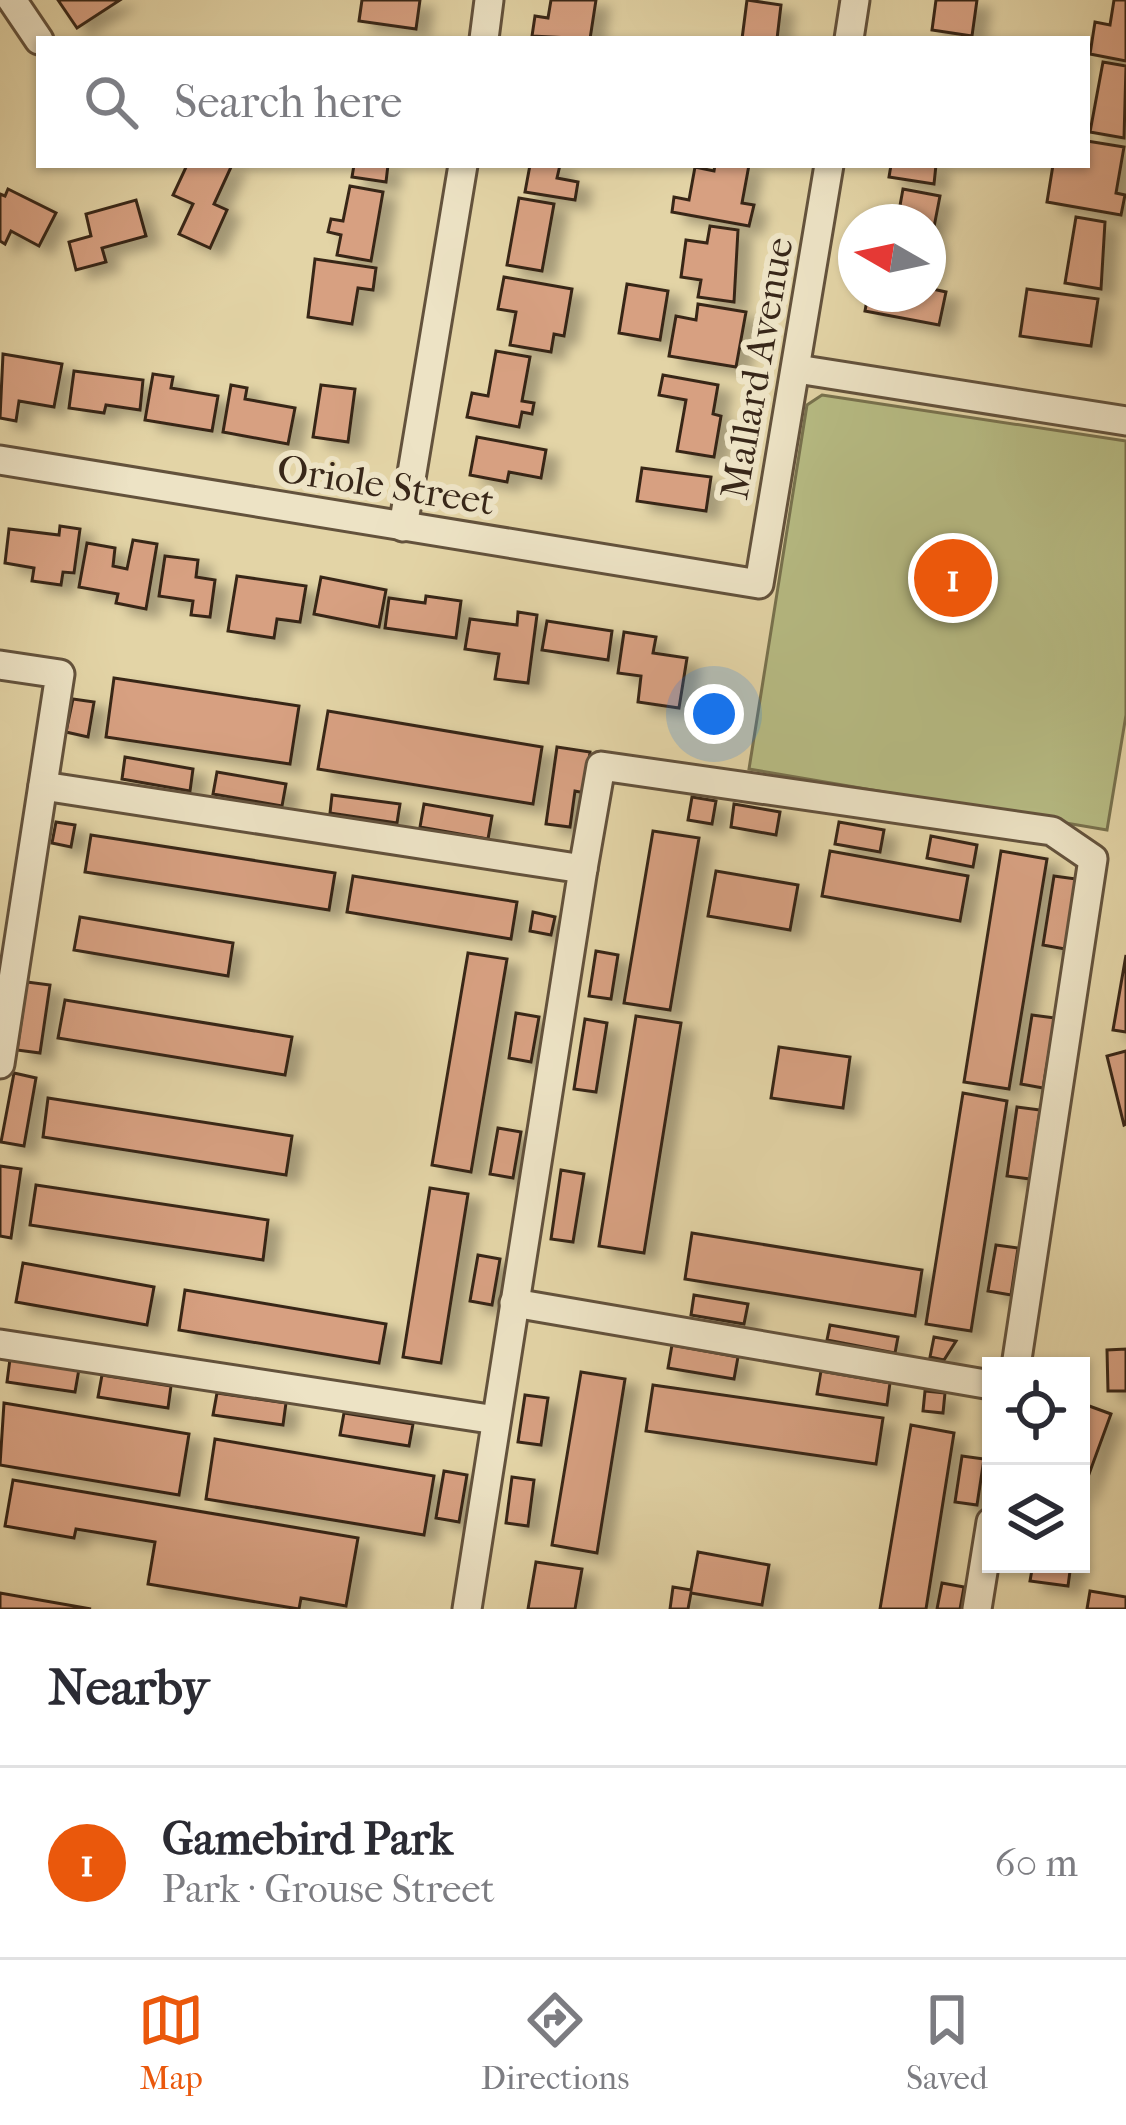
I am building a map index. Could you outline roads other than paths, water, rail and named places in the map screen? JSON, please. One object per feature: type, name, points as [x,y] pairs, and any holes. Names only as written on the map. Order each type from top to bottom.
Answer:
[{"type":"street","points":[[12,0],[36,36]]},
{"type":"street","points":[[484,36],[489,0]]},
{"type":"street","points":[[849,36],[855,0]]},
{"type":"street","points":[[403,527],[463,168]]},
{"type":"street","name":"Mallard Avenue","points":[[759,584],[830,168]]},
{"type":"street","points":[[797,369],[1126,421]]},
{"type":"street","name":"Oriole Street","points":[[0,460],[759,584]]},
{"type":"street","points":[[0,665],[60,674],[0,1064]]},
{"type":"street","points":[[467,1609],[601,766],[1052,831],[1093,859],[1017,1357]]},
{"type":"street","points":[[43,786],[584,868]]},
{"type":"street","points":[[514,1303],[982,1383]]},
{"type":"street","points":[[0,1344],[496,1420]]},
{"type":"street","points":[[977,1609],[983,1573]]},
{"type":"place","name":"Gamebird Park","points":[[953,578]]}]
